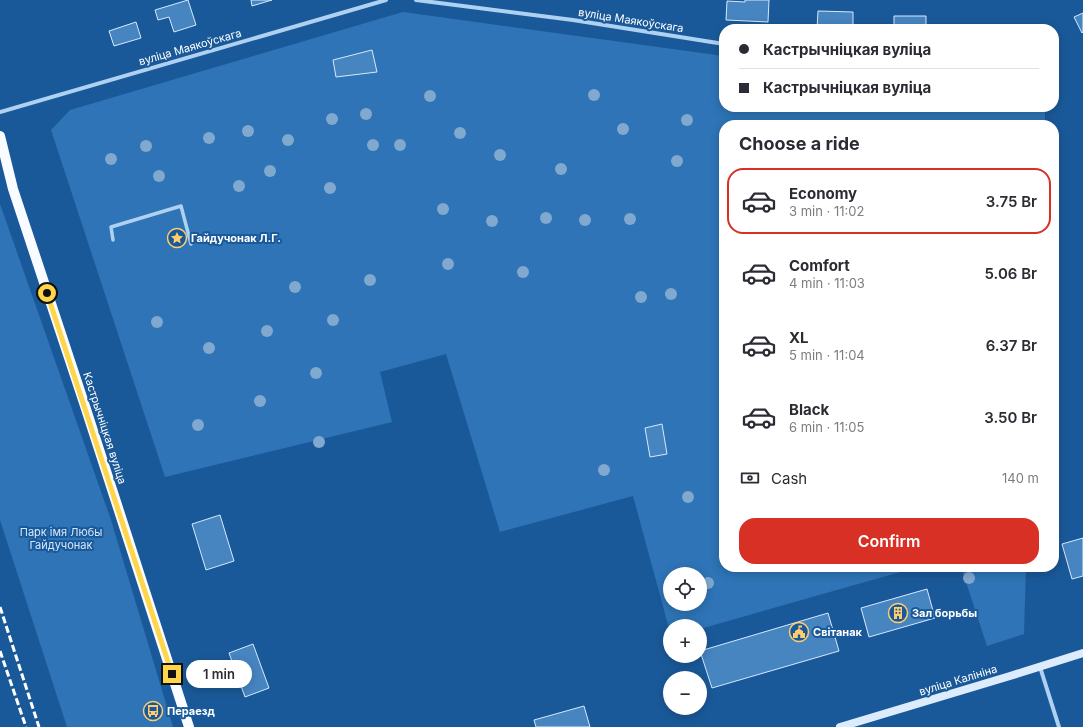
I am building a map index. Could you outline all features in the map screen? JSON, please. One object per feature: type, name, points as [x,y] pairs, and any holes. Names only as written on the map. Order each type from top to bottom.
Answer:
[{"type":"main road","name":"Кастрычніцкая вуліца","points":[[0,136],[12,189],[190,727]]},
{"type":"main road","name":"вуліца Калініна","points":[[840,727],[1083,653]]},
{"type":"street","name":"вуліца Маякоўскага","points":[[0,112],[386,0]]},
{"type":"street","name":"вуліца Маякоўскага","points":[[416,0],[573,20],[719,43]]},
{"type":"street","points":[[113,240],[110,227],[181,206],[191,244]]},
{"type":"street","points":[[1040,667],[1059,727]]},
{"type":"green space","points":[[403,12],[719,55],[719,112],[1045,112],[1045,120],[719,120],[719,572],[900,572],[707,627],[707,619],[666,619],[664,611],[707,611],[707,567],[663,567],[663,606],[633,496],[500,532],[446,354],[380,372],[392,422],[165,477],[51,130],[70,110]]},
{"type":"green space","name":"Парк імя Любы Гайдучонак","points":[[0,204],[111,520],[173,727],[67,727],[0,520]]},
{"type":"green space","points":[[963,572],[1026,572],[1024,634],[987,646]]},
{"type":"building","points":[[188,0],[196,25],[174,32],[169,17],[158,20],[155,10]]},
{"type":"building","points":[[251,0],[272,0],[252,6]]},
{"type":"building","points":[[745,0],[769,0],[768,22],[726,20],[727,1],[745,2]]},
{"type":"building","points":[[818,11],[853,12],[853,24],[817,24]]},
{"type":"building","points":[[1083,13],[1083,32],[1082,33],[1074,17]]},
{"type":"building","points":[[894,16],[926,16],[926,24],[894,24]]},
{"type":"building","points":[[136,22],[141,38],[114,46],[109,31]]},
{"type":"building","points":[[372,50],[377,72],[336,77],[333,60]]},
{"type":"building","points":[[662,424],[667,454],[650,457],[645,428]]},
{"type":"building","points":[[220,515],[234,561],[206,570],[192,524]]},
{"type":"building","points":[[1083,538],[1083,576],[1072,579],[1062,544]]},
{"type":"building","name":"Зал борьбы","points":[[927,589],[935,618],[869,637],[861,608]]},
{"type":"building","name":"Світанак","points":[[828,613],[839,651],[712,688],[704,663],[707,663],[707,649]]},
{"type":"building","points":[[253,644],[269,688],[245,697],[229,653]]},
{"type":"building","points":[[584,706],[590,727],[536,727],[534,720]]},
{"type":"railway","points":[[0,607],[39,727]]},
{"type":"railway","points":[[0,651],[26,727]]},
{"type":"place","name":"Гайдучонак Л.Г.","points":[[177,238]]},
{"type":"place","name":"Зал борьбы","points":[[898,613]]},
{"type":"place","name":"Світанак","points":[[799,632]]},
{"type":"place","name":"Пераезд","points":[[153,711]]},
{"type":"route","points":[[47,293],[90,420],[172,674]]}]
